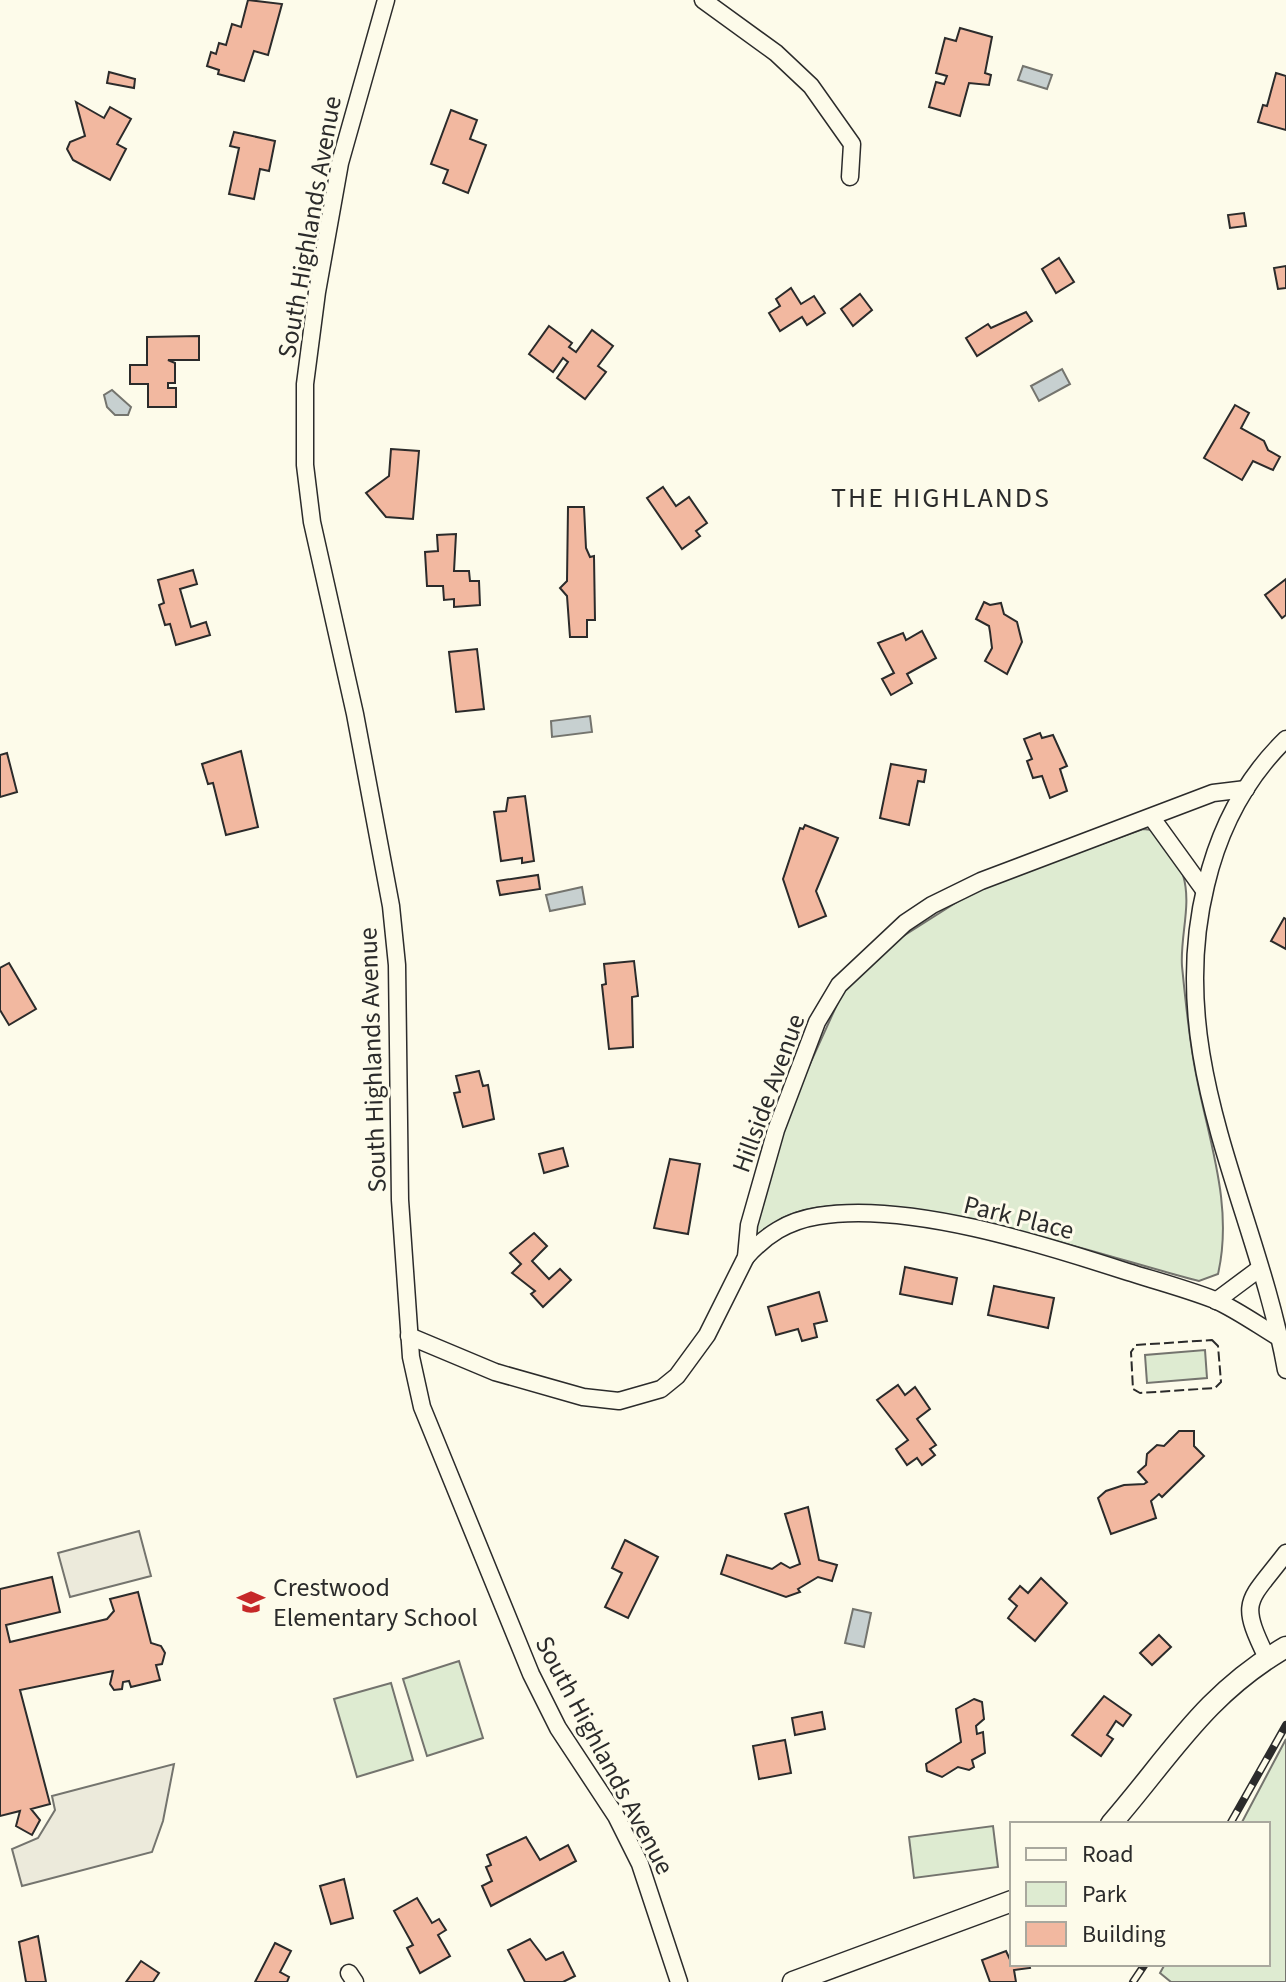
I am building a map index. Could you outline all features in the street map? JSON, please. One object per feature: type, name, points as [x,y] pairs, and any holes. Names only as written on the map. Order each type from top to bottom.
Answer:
[{"type":"street","name":"South Highlands Avenue","points":[[386,0],[368,52],[337,176],[312,316],[305,433],[312,522],[355,714],[391,906],[397,965],[400,1200],[409,1336],[422,1407],[531,1674],[558,1728],[616,1816],[640,1864],[679,1982]]},
{"type":"street","points":[[703,0],[776,53],[811,86],[852,144],[850,177]]},
{"type":"street","points":[[1286,739],[1260,764],[1216,842],[1195,925],[1198,1033],[1223,1156],[1259,1269],[1286,1370]]},
{"type":"street","name":"Hillside Avenue","points":[[409,1336],[495,1372],[583,1397],[619,1401],[661,1389],[689,1360],[707,1335],[746,1257],[749,1225],[776,1130],[817,1022],[839,985],[905,923],[932,905],[981,881],[1213,793],[1246,789]]},
{"type":"street","points":[[1152,818],[1204,890]]},
{"type":"street","name":"Park Place","points":[[746,1257],[775,1231],[816,1216],[850,1213],[904,1217],[973,1229],[1039,1246],[1216,1301],[1278,1337]]},
{"type":"street","points":[[1216,1301],[1259,1269]]},
{"type":"street","points":[[1267,1658],[1249,1621],[1248,1611],[1254,1595],[1286,1553]]},
{"type":"street","points":[[1113,1822],[1191,1722],[1267,1658],[1286,1647]]},
{"type":"street","points":[[793,1982],[1010,1902]]},
{"type":"green space","points":[[1143,829],[1152,830],[1174,857],[1185,886],[1182,966],[1193,1057],[1220,1192],[1223,1219],[1218,1274],[1199,1281],[992,1225],[878,1206],[829,1206],[789,1215],[754,1240],[764,1190],[788,1112],[845,987],[886,947],[979,888]]},
{"type":"green space","points":[[1205,1350],[1207,1378],[1147,1383],[1145,1355]]},
{"type":"green space","points":[[459,1661],[483,1738],[427,1756],[403,1679]]},
{"type":"green space","points":[[391,1683],[413,1760],[357,1777],[334,1699]]},
{"type":"green space","points":[[1286,1739],[1286,1982],[1171,1982],[1160,1973],[1164,1966],[1270,1966],[1270,1822],[1242,1822]]},
{"type":"green space","points":[[993,1826],[998,1867],[914,1878],[909,1837]]},
{"type":"shaded area","points":[[1023,66],[1052,75],[1047,89],[1018,80]]},
{"type":"shaded area","points":[[1062,369],[1070,384],[1039,401],[1031,386]]},
{"type":"shaded area","points":[[112,390],[131,407],[128,415],[115,415],[107,407],[104,395]]},
{"type":"shaded area","points":[[590,716],[592,732],[552,737],[551,721]]},
{"type":"shaded area","points":[[582,887],[585,904],[550,911],[546,895]]},
{"type":"shaded area","points":[[139,1531],[151,1576],[70,1597],[58,1553]]},
{"type":"shaded area","points":[[853,1609],[871,1613],[864,1647],[845,1643]]},
{"type":"shaded area","points":[[174,1764],[163,1821],[152,1852],[22,1886],[12,1849],[38,1838],[55,1810],[52,1796]]},
{"type":"building","points":[[248,0],[282,4],[268,55],[254,51],[244,81],[218,74],[219,70],[207,66],[211,52],[216,54],[219,43],[226,45],[232,24],[241,27]]},
{"type":"building","points":[[960,28],[992,37],[985,73],[991,75],[989,85],[969,83],[960,116],[929,107],[936,82],[944,84],[947,76],[936,73],[945,38],[956,41]]},
{"type":"building","points":[[109,72],[135,79],[134,88],[107,83]]},
{"type":"building","points":[[1276,73],[1286,76],[1286,130],[1258,122],[1263,105],[1267,106]]},
{"type":"building","points":[[76,102],[104,118],[110,107],[131,119],[117,144],[126,149],[110,180],[73,160],[67,149],[70,142],[85,136]]},
{"type":"building","points":[[451,110],[477,120],[470,139],[486,145],[468,193],[443,183],[448,170],[431,164]]},
{"type":"building","points":[[234,132],[275,141],[269,171],[260,169],[254,199],[229,194],[239,148],[230,146]]},
{"type":"building","points":[[1244,213],[1246,226],[1230,228],[1228,215]]},
{"type":"building","points":[[1059,258],[1074,282],[1056,293],[1042,269]]},
{"type":"building","points":[[1286,266],[1286,288],[1278,289],[1274,268]]},
{"type":"building","points":[[791,288],[801,304],[814,296],[825,313],[807,325],[802,317],[780,331],[769,313],[780,306],[776,299]]},
{"type":"building","points":[[860,294],[872,310],[853,326],[841,309]]},
{"type":"building","points":[[1026,312],[1032,321],[977,356],[966,338],[988,324],[991,328]]},
{"type":"building","points":[[549,326],[572,343],[569,347],[576,352],[592,330],[613,346],[598,366],[606,372],[585,399],[557,378],[568,362],[563,358],[553,372],[529,354]]},
{"type":"building","points":[[199,336],[199,360],[168,360],[175,363],[175,383],[168,383],[168,388],[176,388],[176,407],[148,407],[148,384],[130,384],[130,365],[147,365],[147,337]]},
{"type":"building","points":[[1235,405],[1249,413],[1241,428],[1264,441],[1268,450],[1280,457],[1273,470],[1253,461],[1242,480],[1204,458]]},
{"type":"building","points":[[391,449],[419,451],[413,519],[386,517],[366,493],[389,476]]},
{"type":"building","points":[[663,487],[676,506],[689,497],[707,523],[696,531],[700,536],[682,549],[647,498]]},
{"type":"building","points":[[568,507],[584,507],[586,548],[590,557],[594,556],[595,620],[587,620],[587,637],[570,637],[567,596],[560,588],[567,581]]},
{"type":"building","points":[[456,534],[454,571],[469,571],[470,581],[479,581],[480,605],[454,607],[454,599],[444,600],[443,586],[427,586],[425,552],[438,551],[437,535]]},
{"type":"building","points":[[193,570],[197,584],[180,589],[191,627],[206,622],[210,635],[176,645],[170,624],[165,625],[159,605],[164,603],[158,580]]},
{"type":"building","points":[[1286,579],[1286,615],[1282,618],[1265,595]]},
{"type":"building","points":[[984,602],[990,605],[1001,603],[1004,614],[1017,622],[1022,642],[1007,674],[985,661],[992,648],[989,626],[976,619]]},
{"type":"building","points":[[922,631],[936,658],[907,674],[912,683],[891,695],[882,679],[894,673],[878,643],[903,633],[906,640]]},
{"type":"building","points":[[477,649],[484,709],[456,712],[449,652]]},
{"type":"building","points":[[1040,733],[1042,738],[1053,735],[1067,766],[1060,769],[1067,791],[1050,798],[1042,776],[1033,778],[1027,761],[1032,759],[1024,739]]},
{"type":"building","points":[[241,751],[258,827],[226,835],[213,783],[208,784],[202,764]]},
{"type":"building","points":[[7,753],[17,792],[0,797],[0,755]]},
{"type":"building","points":[[891,764],[926,770],[924,782],[918,781],[909,825],[880,818]]},
{"type":"building","points":[[525,796],[534,861],[522,863],[522,858],[501,861],[494,812],[506,811],[508,798]]},
{"type":"building","points":[[805,825],[838,838],[816,891],[826,916],[799,927],[783,879],[800,828],[803,829]]},
{"type":"building","points":[[538,875],[540,889],[500,895],[497,881]]},
{"type":"building","points":[[1286,919],[1286,949],[1271,941]]},
{"type":"building","points":[[634,961],[638,996],[632,997],[633,1047],[609,1049],[602,985],[606,984],[604,964]]},
{"type":"building","points":[[9,963],[36,1009],[9,1025],[0,1010],[0,968]]},
{"type":"building","points":[[479,1071],[483,1086],[488,1085],[494,1119],[463,1127],[454,1093],[460,1092],[456,1076]]},
{"type":"building","points":[[563,1148],[568,1166],[544,1173],[539,1154]]},
{"type":"building","points":[[670,1159],[700,1164],[688,1234],[654,1228]]},
{"type":"building","points":[[534,1233],[547,1246],[532,1261],[549,1279],[560,1269],[571,1280],[543,1307],[531,1294],[535,1291],[512,1273],[521,1264],[510,1253]]},
{"type":"building","points":[[905,1267],[957,1278],[952,1304],[900,1294]]},
{"type":"building","points":[[994,1286],[1054,1298],[1048,1328],[988,1315]]},
{"type":"building","points":[[819,1292],[827,1321],[814,1324],[817,1337],[802,1341],[798,1329],[776,1335],[768,1307]]},
{"type":"building","points":[[898,1385],[905,1395],[915,1387],[930,1409],[917,1419],[936,1445],[930,1449],[935,1455],[922,1465],[917,1458],[907,1465],[896,1449],[908,1440],[877,1400]]},
{"type":"building","points":[[1179,1431],[1194,1431],[1194,1446],[1204,1456],[1162,1497],[1159,1494],[1151,1501],[1156,1518],[1111,1534],[1098,1498],[1106,1491],[1124,1485],[1147,1482],[1138,1472],[1146,1465],[1147,1454],[1157,1445],[1164,1446]]},
{"type":"building","points":[[808,1507],[819,1560],[837,1565],[832,1581],[818,1577],[798,1589],[800,1592],[786,1597],[721,1574],[727,1555],[772,1569],[781,1563],[790,1568],[800,1564],[785,1514]]},
{"type":"building","points":[[625,1540],[658,1557],[628,1618],[605,1607],[622,1573],[612,1568]]},
{"type":"building","points":[[52,1577],[60,1612],[6,1625],[10,1642],[107,1619],[114,1611],[110,1599],[138,1592],[151,1643],[161,1646],[165,1653],[162,1664],[156,1665],[160,1680],[131,1687],[129,1681],[123,1682],[122,1689],[114,1690],[110,1684],[113,1671],[20,1690],[50,1804],[31,1809],[40,1820],[32,1835],[16,1826],[20,1811],[0,1816],[0,1589]]},
{"type":"building","points":[[1041,1578],[1067,1603],[1035,1641],[1008,1618],[1017,1606],[1009,1599],[1020,1586],[1028,1593]]},
{"type":"building","points":[[1159,1635],[1171,1647],[1152,1665],[1140,1653]]},
{"type":"building","points":[[1104,1696],[1131,1715],[1123,1726],[1116,1721],[1107,1735],[1113,1739],[1101,1756],[1072,1735]]},
{"type":"building","points":[[974,1699],[982,1702],[984,1719],[976,1726],[977,1734],[983,1732],[985,1753],[972,1760],[974,1767],[969,1770],[958,1767],[942,1777],[927,1771],[926,1764],[961,1742],[956,1709]]},
{"type":"building","points":[[822,1712],[825,1729],[795,1735],[792,1718]]},
{"type":"building","points":[[785,1740],[791,1773],[759,1779],[753,1746]]},
{"type":"building","points":[[526,1837],[540,1860],[568,1845],[576,1861],[491,1906],[482,1886],[492,1881],[486,1867],[491,1865],[487,1855]]},
{"type":"building","points":[[344,1879],[353,1918],[331,1924],[320,1886]]},
{"type":"building","points":[[417,1898],[432,1923],[439,1919],[446,1930],[438,1935],[450,1956],[420,1973],[407,1948],[413,1945],[394,1911]]},
{"type":"building","points":[[38,1936],[46,1982],[26,1982],[19,1942]]},
{"type":"building","points":[[530,1939],[546,1960],[563,1952],[575,1976],[563,1982],[525,1982],[508,1950]]},
{"type":"building","points":[[275,1943],[291,1951],[280,1972],[289,1977],[287,1982],[255,1982]]},
{"type":"building","points":[[1006,1951],[1010,1966],[1030,1968],[1014,1970],[1016,1982],[990,1982],[982,1960]]},
{"type":"building","points":[[141,1961],[159,1973],[153,1982],[126,1982]]},
{"type":"railway","points":[[1231,1822],[1286,1725]]},
{"type":"railway","points":[[1133,1982],[1144,1966]]},
{"type":"fence","points":[[1212,1340],[1218,1346],[1221,1382],[1215,1388],[1140,1393],[1133,1389],[1131,1352],[1136,1345],[1212,1340]]},
{"type":"place","name":"Crestwood Elementary School","points":[[251,1602]]},
{"type":"district","name":"THE HIGHLANDS","points":[[941,497]]}]
